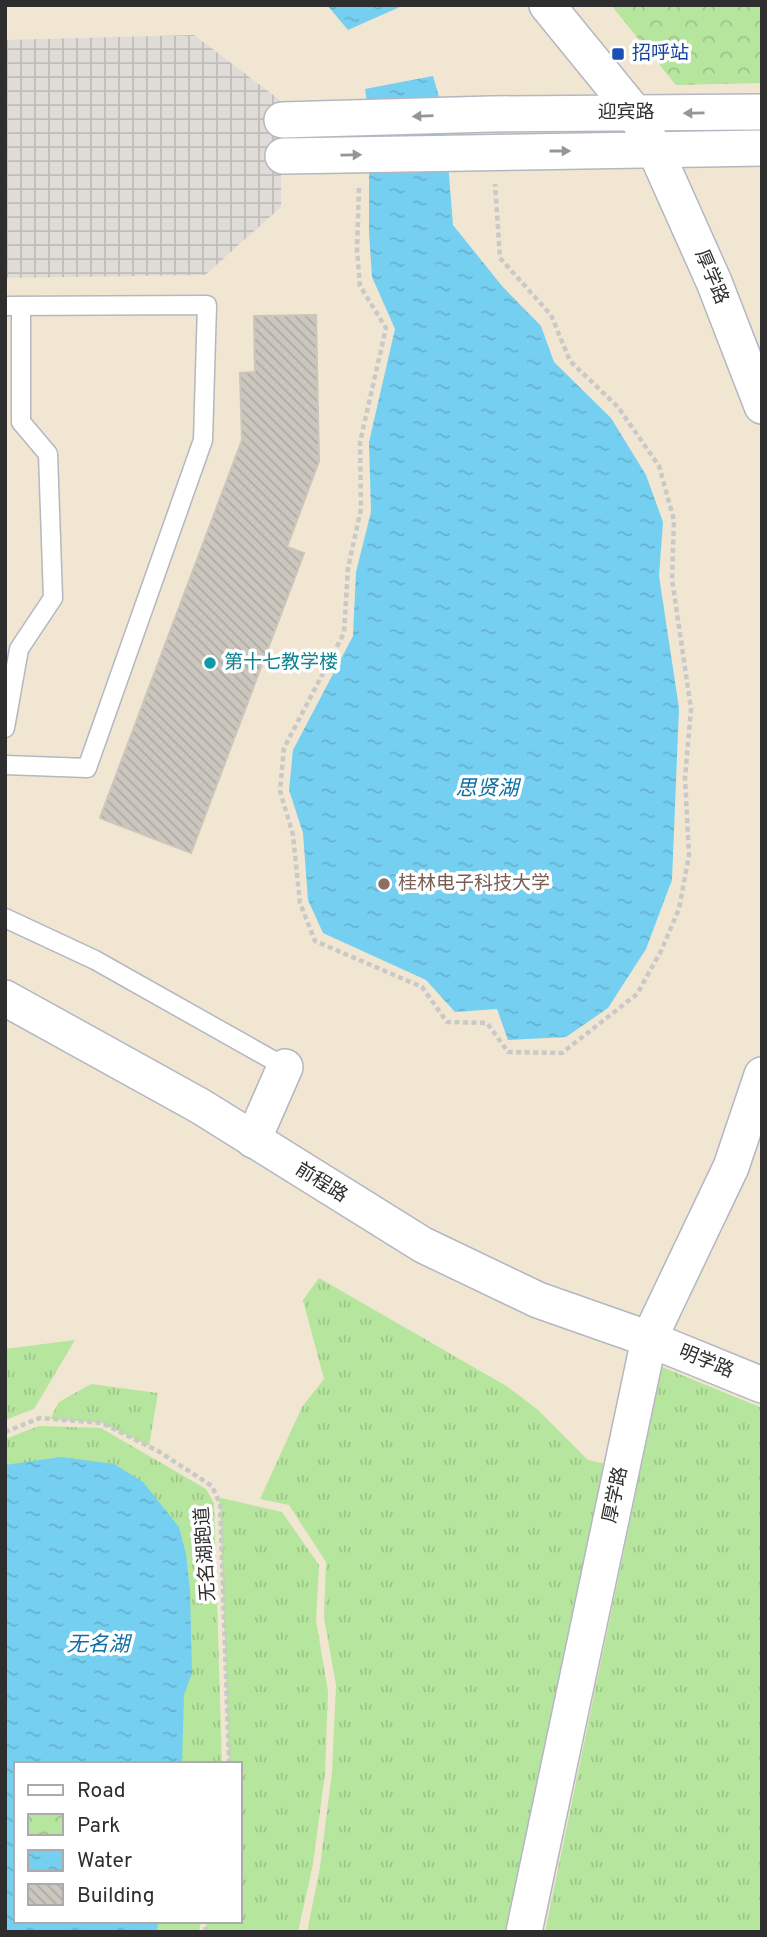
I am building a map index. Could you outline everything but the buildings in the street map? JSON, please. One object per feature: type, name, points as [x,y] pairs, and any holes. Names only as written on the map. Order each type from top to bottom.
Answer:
[{"type":"street","points":[[547,5],[635,113],[655,150]]},
{"type":"street","name":"迎宾路","points":[[282,120],[491,114],[762,112]]},
{"type":"street","name":"迎宾路","points":[[283,156],[762,148]]},
{"type":"street","name":"厚学路","points":[[655,150],[714,282],[762,406]]},
{"type":"street","name":"前程路","points":[[5,998],[96,1046],[423,1245],[538,1300],[649,1339]]},
{"type":"street","points":[[253,1140],[285,1068]]},
{"type":"street","name":"厚学路","points":[[524,1932],[649,1339],[731,1167],[762,1075]]},
{"type":"street","name":"明学路","points":[[649,1339],[762,1385]]},
{"type":"lane","points":[[5,727],[19,649],[53,598],[48,454],[21,422],[13,306],[207,305],[203,440],[87,768],[5,765]]},
{"type":"lane","points":[[5,918],[94,960],[285,1068]]},
{"type":"path","points":[[360,155],[357,250],[360,286],[386,328],[360,442],[361,509],[348,568],[344,633],[285,748],[280,791],[293,835],[300,902],[316,941],[422,987],[447,1022],[487,1023],[508,1052],[562,1053],[637,994],[661,951],[679,909],[689,855],[685,778],[691,709],[672,579],[674,520],[659,466],[618,407],[570,361],[551,315],[500,258],[492,152]]},
{"type":"path","name":"无名湖跑道","points":[[5,1432],[40,1418],[102,1423],[158,1451],[212,1486],[220,1504],[229,1762]]},
{"type":"shaded area","name":"桂林电子科技大学","points":[[5,5],[762,5],[762,1932],[5,1932]]},
{"type":"shaded area","points":[[194,35],[281,101],[281,207],[205,275],[5,278],[5,40]]},
{"type":"green space","points":[[611,5],[762,5],[762,83],[676,85]]},
{"type":"green space","points":[[319,1278],[508,1387],[538,1410],[588,1460],[615,1466],[513,1932],[307,1932],[320,1867],[332,1772],[336,1685],[324,1618],[326,1562],[289,1505],[260,1499],[302,1407],[324,1379],[303,1300]]},
{"type":"green space","points":[[75,1340],[34,1409],[5,1420],[5,1349]]},
{"type":"green space","points":[[662,1367],[762,1408],[762,1932],[545,1932]]},
{"type":"green space","points":[[91,1384],[158,1393],[149,1446],[102,1423],[50,1419],[59,1402]]},
{"type":"green space","name":"无名湖","points":[[39,1426],[101,1428],[206,1489],[214,1503],[222,1762],[14,1762],[14,1923],[201,1923],[199,1932],[5,1932],[5,1439]]},
{"type":"green space","points":[[217,1497],[282,1512],[319,1565],[316,1620],[328,1692],[325,1773],[313,1864],[298,1932],[205,1932],[207,1923],[242,1923],[242,1762],[229,1762],[220,1504]]},
{"type":"water","points":[[327,5],[402,5],[402,6],[348,30]]},
{"type":"water","name":"思贤湖","points":[[433,76],[444,114],[453,225],[502,286],[541,326],[554,362],[611,418],[646,475],[663,522],[659,576],[679,708],[672,880],[646,949],[608,1008],[566,1037],[508,1040],[497,1009],[455,1012],[426,980],[323,933],[308,900],[303,833],[289,790],[293,750],[353,636],[356,572],[371,512],[369,442],[395,329],[372,277],[369,232],[369,114],[365,89]]},
{"type":"water","name":"无名湖","points":[[61,1457],[114,1464],[143,1482],[179,1527],[186,1554],[190,1591],[192,1673],[184,1695],[182,1762],[14,1762],[14,1923],[158,1923],[157,1932],[5,1932],[5,1465]]},
{"type":"place","name":"招呼站","points":[[618,54]]},
{"type":"place","name":"第十七教学楼","points":[[210,663]]},
{"type":"place","name":"桂林电子科技大学","points":[[384,884]]}]
